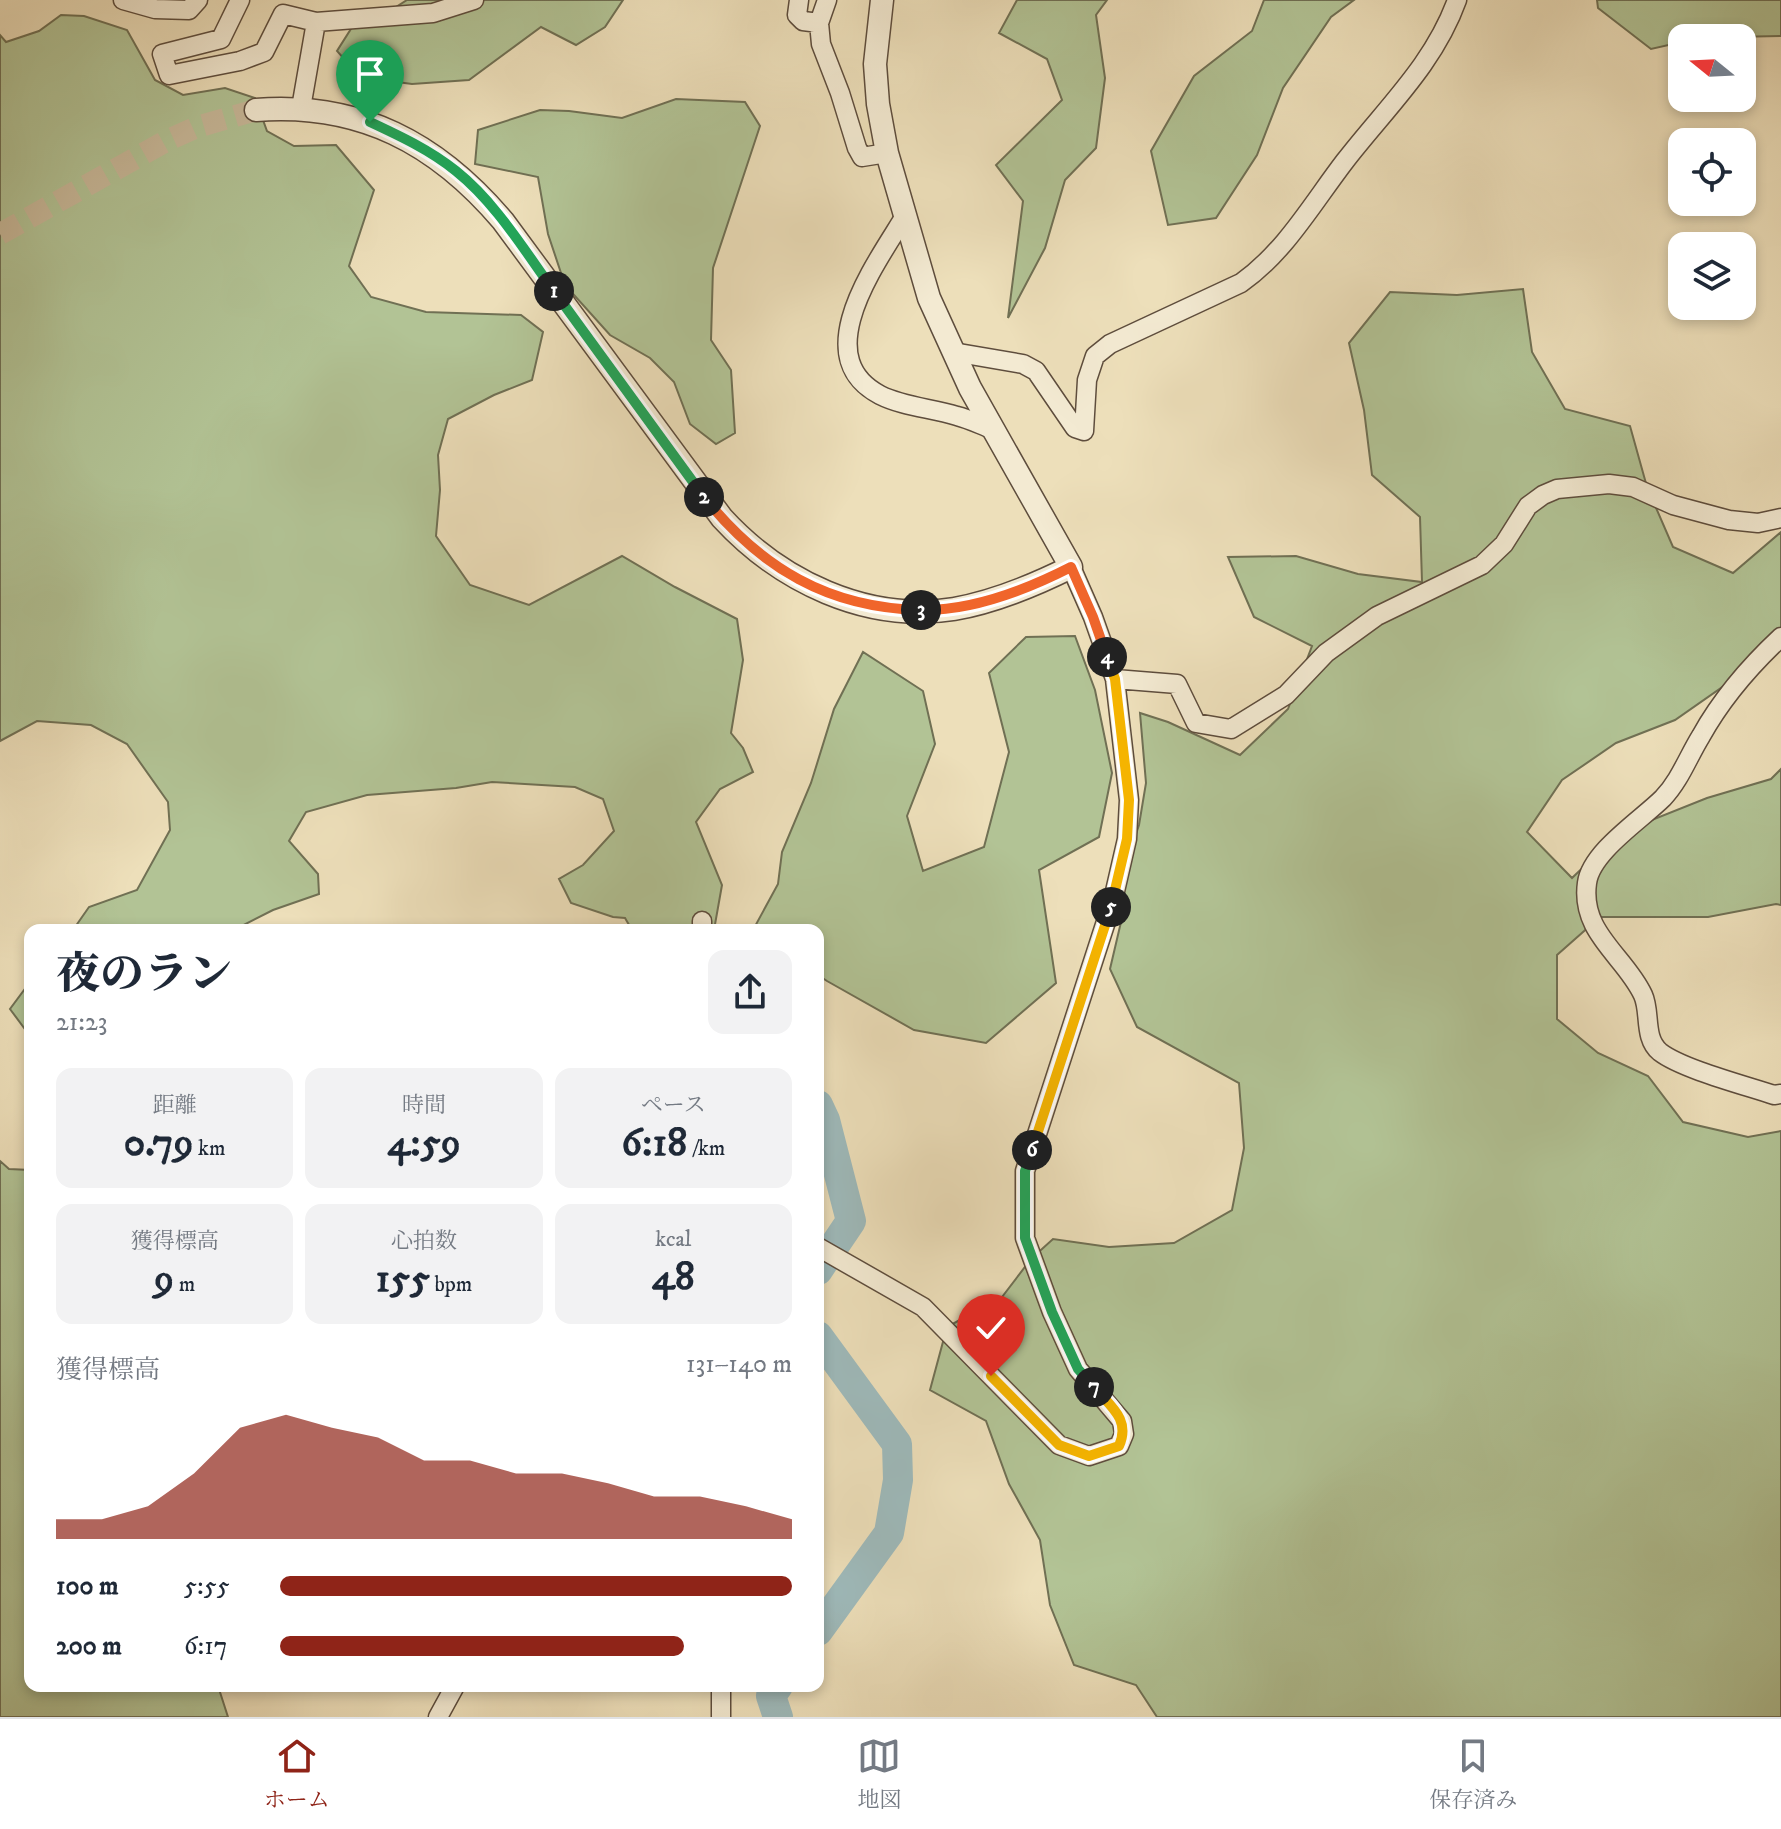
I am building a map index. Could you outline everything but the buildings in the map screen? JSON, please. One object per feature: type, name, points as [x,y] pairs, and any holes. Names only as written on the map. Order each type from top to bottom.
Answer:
[{"type":"street","points":[[123,0],[155,9],[189,10],[198,0]]},
{"type":"street","points":[[240,0],[221,39],[162,54],[169,75],[240,61],[264,52],[283,14],[316,22],[433,13],[474,0]]},
{"type":"street","points":[[799,0],[796,9],[800,18],[819,23]]},
{"type":"street","points":[[827,0],[819,23],[821,44],[857,148],[862,157],[887,153]]},
{"type":"street","points":[[824,1250],[923,1307],[1059,1445],[1089,1456],[1119,1446],[1124,1434],[1122,1421],[1078,1369],[1052,1312],[1025,1238],[1024,1207],[1025,1171],[1113,900],[1127,839],[1129,800],[1115,679],[1071,567],[992,429],[929,298],[887,153],[875,64],[882,0]]},
{"type":"street","points":[[953,352],[1023,364],[1036,371],[1075,428],[1084,431],[1087,380],[1095,356],[1110,344],[1241,283],[1260,269],[1423,68],[1448,25],[1457,0]]},
{"type":"street","points":[[301,108],[316,22]]},
{"type":"street","points":[[256,110],[301,108],[352,117],[400,136],[428,152],[479,193],[503,221],[722,518],[743,542],[785,573],[830,594],[867,604],[932,611],[985,601],[1071,567]]},
{"type":"street","points":[[905,216],[857,298],[849,318],[849,352],[853,368],[867,386],[879,394],[959,416],[992,429]]},
{"type":"street","points":[[1115,679],[1177,684],[1196,723],[1231,729],[1286,695],[1326,653],[1377,616],[1482,565],[1504,544],[1528,506],[1557,489],[1609,484],[1633,487],[1673,505],[1729,520],[1758,523],[1781,518]]},
{"type":"street","points":[[1781,637],[1738,683],[1701,735],[1682,774],[1665,797],[1600,856],[1587,882],[1588,912],[1597,932],[1643,995],[1650,1038],[1657,1050],[1677,1062],[1774,1095],[1781,1094]]},
{"type":"street","points":[[438,1717],[452,1692]]},
{"type":"street","points":[[721,1692],[721,1717]]},
{"type":"green space","points":[[407,0],[623,0],[605,27],[576,45],[541,27],[469,80],[412,84],[360,77],[337,51],[356,21],[385,14]]},
{"type":"green space","points":[[1017,0],[1107,0],[1096,15],[1105,78],[1096,148],[1065,180],[1045,248],[1008,318],[1023,201],[996,165],[1062,100],[1047,59],[999,33]]},
{"type":"green space","points":[[1264,0],[1354,0],[1331,17],[1283,88],[1257,155],[1216,218],[1168,225],[1151,151],[1194,76],[1252,31]]},
{"type":"green space","points":[[1597,0],[1781,0],[1781,36],[1756,37],[1756,24],[1668,24],[1668,45],[1651,49],[1598,8]]},
{"type":"green space","points":[[61,15],[84,16],[127,30],[155,80],[183,95],[225,88],[255,98],[267,131],[294,146],[336,145],[374,190],[349,266],[371,297],[426,312],[521,315],[543,332],[532,380],[448,419],[438,455],[440,490],[436,536],[470,585],[529,605],[622,556],[737,619],[743,660],[731,733],[743,748],[753,772],[720,789],[696,822],[722,885],[715,924],[628,924],[625,918],[571,903],[559,879],[583,865],[614,831],[603,799],[575,787],[492,782],[367,795],[306,812],[289,841],[318,874],[319,894],[273,910],[246,924],[77,924],[89,907],[137,890],[170,830],[168,802],[127,744],[91,725],[37,721],[0,741],[0,35],[6,42],[39,31]]},
{"type":"green space","points":[[676,99],[745,102],[760,126],[713,268],[711,340],[731,370],[735,433],[716,444],[690,424],[674,382],[650,358],[610,335],[565,285],[548,234],[538,177],[475,164],[478,130],[540,110],[622,118]]},
{"type":"green space","points":[[1523,289],[1532,352],[1565,409],[1630,426],[1647,487],[1673,547],[1733,573],[1781,532],[1781,646],[1675,720],[1616,743],[1562,780],[1527,832],[1572,878],[1619,833],[1707,798],[1771,779],[1781,769],[1781,905],[1708,917],[1600,917],[1557,955],[1557,1019],[1598,1053],[1648,1076],[1683,1122],[1748,1137],[1781,1131],[1781,1717],[1157,1717],[1136,1685],[1074,1665],[1050,1605],[1040,1540],[1009,1484],[986,1421],[930,1390],[947,1327],[1002,1297],[1031,1259],[1053,1239],[1109,1247],[1174,1243],[1232,1210],[1244,1148],[1239,1083],[1137,1027],[1110,969],[1125,905],[1122,875],[1139,825],[1146,783],[1140,713],[1168,722],[1240,755],[1288,709],[1312,646],[1254,617],[1228,557],[1296,556],[1358,574],[1422,582],[1420,517],[1372,475],[1364,410],[1349,343],[1390,292],[1457,295]]},
{"type":"green space","points":[[1075,636],[1095,690],[1112,773],[1099,837],[1039,870],[1056,983],[986,1043],[914,1030],[824,979],[824,924],[756,924],[778,884],[782,852],[811,783],[834,709],[863,652],[923,691],[935,744],[907,816],[923,871],[984,847],[1009,752],[989,673],[1026,637]]},
{"type":"green space","points":[[24,990],[24,1028],[10,1009]]},
{"type":"green space","points":[[0,1161],[9,1169],[24,1170],[24,1692],[220,1692],[228,1717],[0,1717]]},
{"type":"waterway","points":[[824,1118],[851,1221],[824,1261]]},
{"type":"waterway","points":[[824,1344],[897,1444],[898,1480],[889,1533],[824,1623]]},
{"type":"waterway","points":[[774,1692],[771,1696],[778,1717]]},
{"type":"tunnel","points":[[0,234],[168,140],[197,127],[256,110]]},
{"type":"route","points":[[370,122],[428,152],[457,172],[479,193],[503,221],[698,489],[743,542],[775,567],[830,594],[867,604],[932,611],[985,601],[1071,567],[1115,679],[1129,800],[1127,839],[1113,900],[1025,1171],[1025,1238],[1052,1312],[1078,1369],[1122,1421],[1124,1434],[1119,1446],[1089,1456],[1059,1445],[991,1376]]}]
